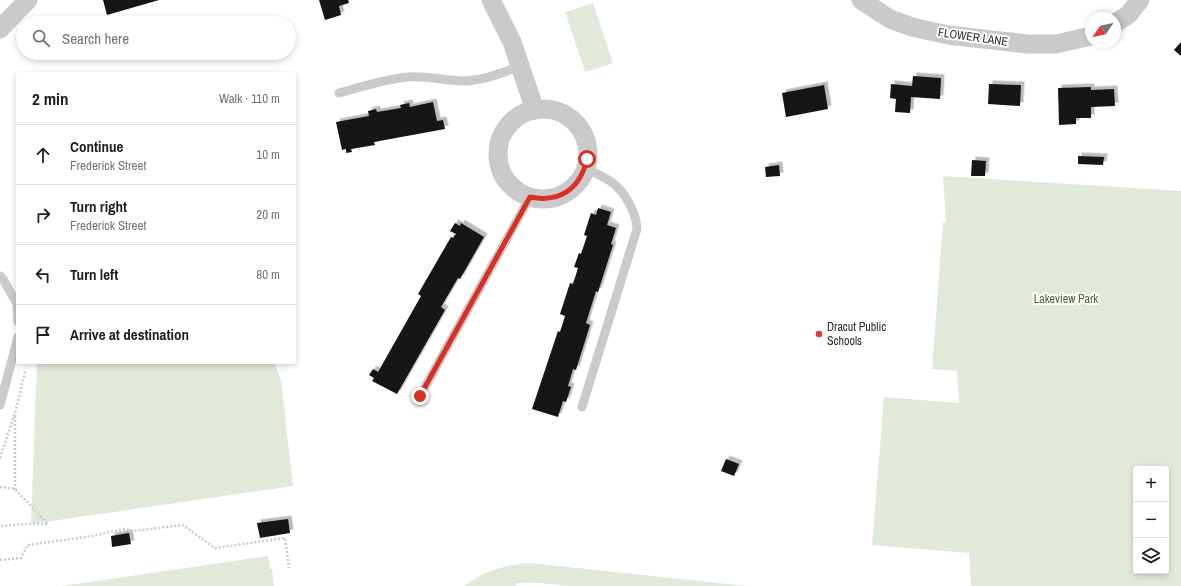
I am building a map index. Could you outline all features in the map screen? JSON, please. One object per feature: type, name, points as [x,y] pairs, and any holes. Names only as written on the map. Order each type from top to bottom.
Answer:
[{"type":"street","points":[[0,28],[28,0]]},
{"type":"street","points":[[491,0],[512,42],[535,110]]},
{"type":"street","name":"FLOWER LANE","points":[[861,0],[890,19],[912,27],[948,35],[1028,44],[1056,44],[1085,37]]},
{"type":"street","points":[[1121,19],[1128,15],[1140,0]]},
{"type":"street","points":[[535,110],[553,110],[566,116],[582,132],[585,140],[587,159],[582,176],[577,183],[563,194],[547,198],[530,197],[517,190],[507,181],[498,156],[501,138],[505,130],[518,117],[535,110]]},
{"type":"lane","points":[[339,93],[407,77],[427,77],[465,81],[498,74],[520,66]]},
{"type":"lane","points":[[582,407],[637,229],[637,222],[634,212],[618,188],[611,182],[585,168]]},
{"type":"lane","points":[[420,396],[530,197]]},
{"type":"lane","points":[[0,276],[16,302]]},
{"type":"lane","points":[[0,405],[16,345]]},
{"type":"path","points":[[0,458],[15,413],[25,372],[22,371]]},
{"type":"path","points":[[15,413],[16,489]]},
{"type":"path","points":[[0,487],[16,489],[48,524],[0,526]]},
{"type":"path","points":[[0,560],[21,558],[28,545],[92,536],[124,529],[134,531],[183,525],[215,548],[285,538],[289,568]]},
{"type":"green space","points":[[593,3],[613,63],[585,72],[565,12]]},
{"type":"green space","name":"Lakeview Park","points":[[943,176],[1181,191],[1181,586],[971,586],[969,553],[872,545],[884,397],[959,403],[957,371],[932,369],[943,222],[946,222]]},
{"type":"green space","points":[[37,364],[275,364],[281,380],[293,486],[31,524]]},
{"type":"green space","points":[[268,556],[270,569],[272,569],[274,586],[62,586]]},
{"type":"green space","points":[[525,563],[746,586],[570,586],[539,583],[516,583],[516,586],[464,586],[493,570]]},
{"type":"building","points":[[103,0],[159,0],[107,15]]},
{"type":"building","points":[[319,0],[348,0],[349,3],[339,6],[341,15],[325,20]]},
{"type":"building","points":[[1181,42],[1181,56],[1174,50]]},
{"type":"building","points":[[913,76],[941,78],[940,99],[911,97],[910,113],[895,112],[896,99],[890,98],[891,84],[912,86]]},
{"type":"building","points":[[989,84],[1021,85],[1020,106],[988,104]]},
{"type":"building","points":[[824,85],[828,109],[786,117],[782,93]]},
{"type":"building","points":[[1091,87],[1091,90],[1114,89],[1115,106],[1091,107],[1091,118],[1076,118],[1076,124],[1059,125],[1058,88]]},
{"type":"building","points":[[433,102],[437,121],[443,120],[445,129],[374,142],[375,145],[351,149],[352,152],[346,153],[346,149],[342,150],[336,122],[369,116],[368,111],[376,109],[377,112],[401,108],[400,105],[409,103],[410,107]]},
{"type":"building","points":[[1078,156],[1104,157],[1103,165],[1078,164]]},
{"type":"building","points":[[972,160],[986,161],[985,176],[971,176]]},
{"type":"building","points":[[779,165],[780,176],[766,177],[765,167]]},
{"type":"building","points":[[598,208],[611,212],[607,225],[616,228],[611,244],[613,245],[586,323],[590,325],[576,370],[573,369],[568,386],[571,387],[566,402],[563,401],[558,417],[532,409],[558,331],[560,332],[565,316],[560,314],[570,283],[573,284],[578,268],[574,267],[579,253],[581,254],[587,236],[584,235],[591,213],[596,215]]},
{"type":"building","points":[[455,223],[460,226],[461,223],[484,237],[460,279],[458,278],[441,307],[445,310],[397,394],[372,381],[374,378],[369,375],[373,369],[378,372],[421,296],[418,294],[451,237],[453,238],[456,234],[450,231]]},
{"type":"building","points":[[726,459],[739,464],[734,476],[721,471]]},
{"type":"building","points":[[288,519],[290,533],[260,538],[257,523]]},
{"type":"building","points":[[129,533],[131,544],[112,547],[111,536]]},
{"type":"place","name":"Dracut Public Schools","points":[[819,334]]},
{"type":"route","points":[[420,396],[530,197],[555,197],[571,189],[582,176],[587,159]]}]
